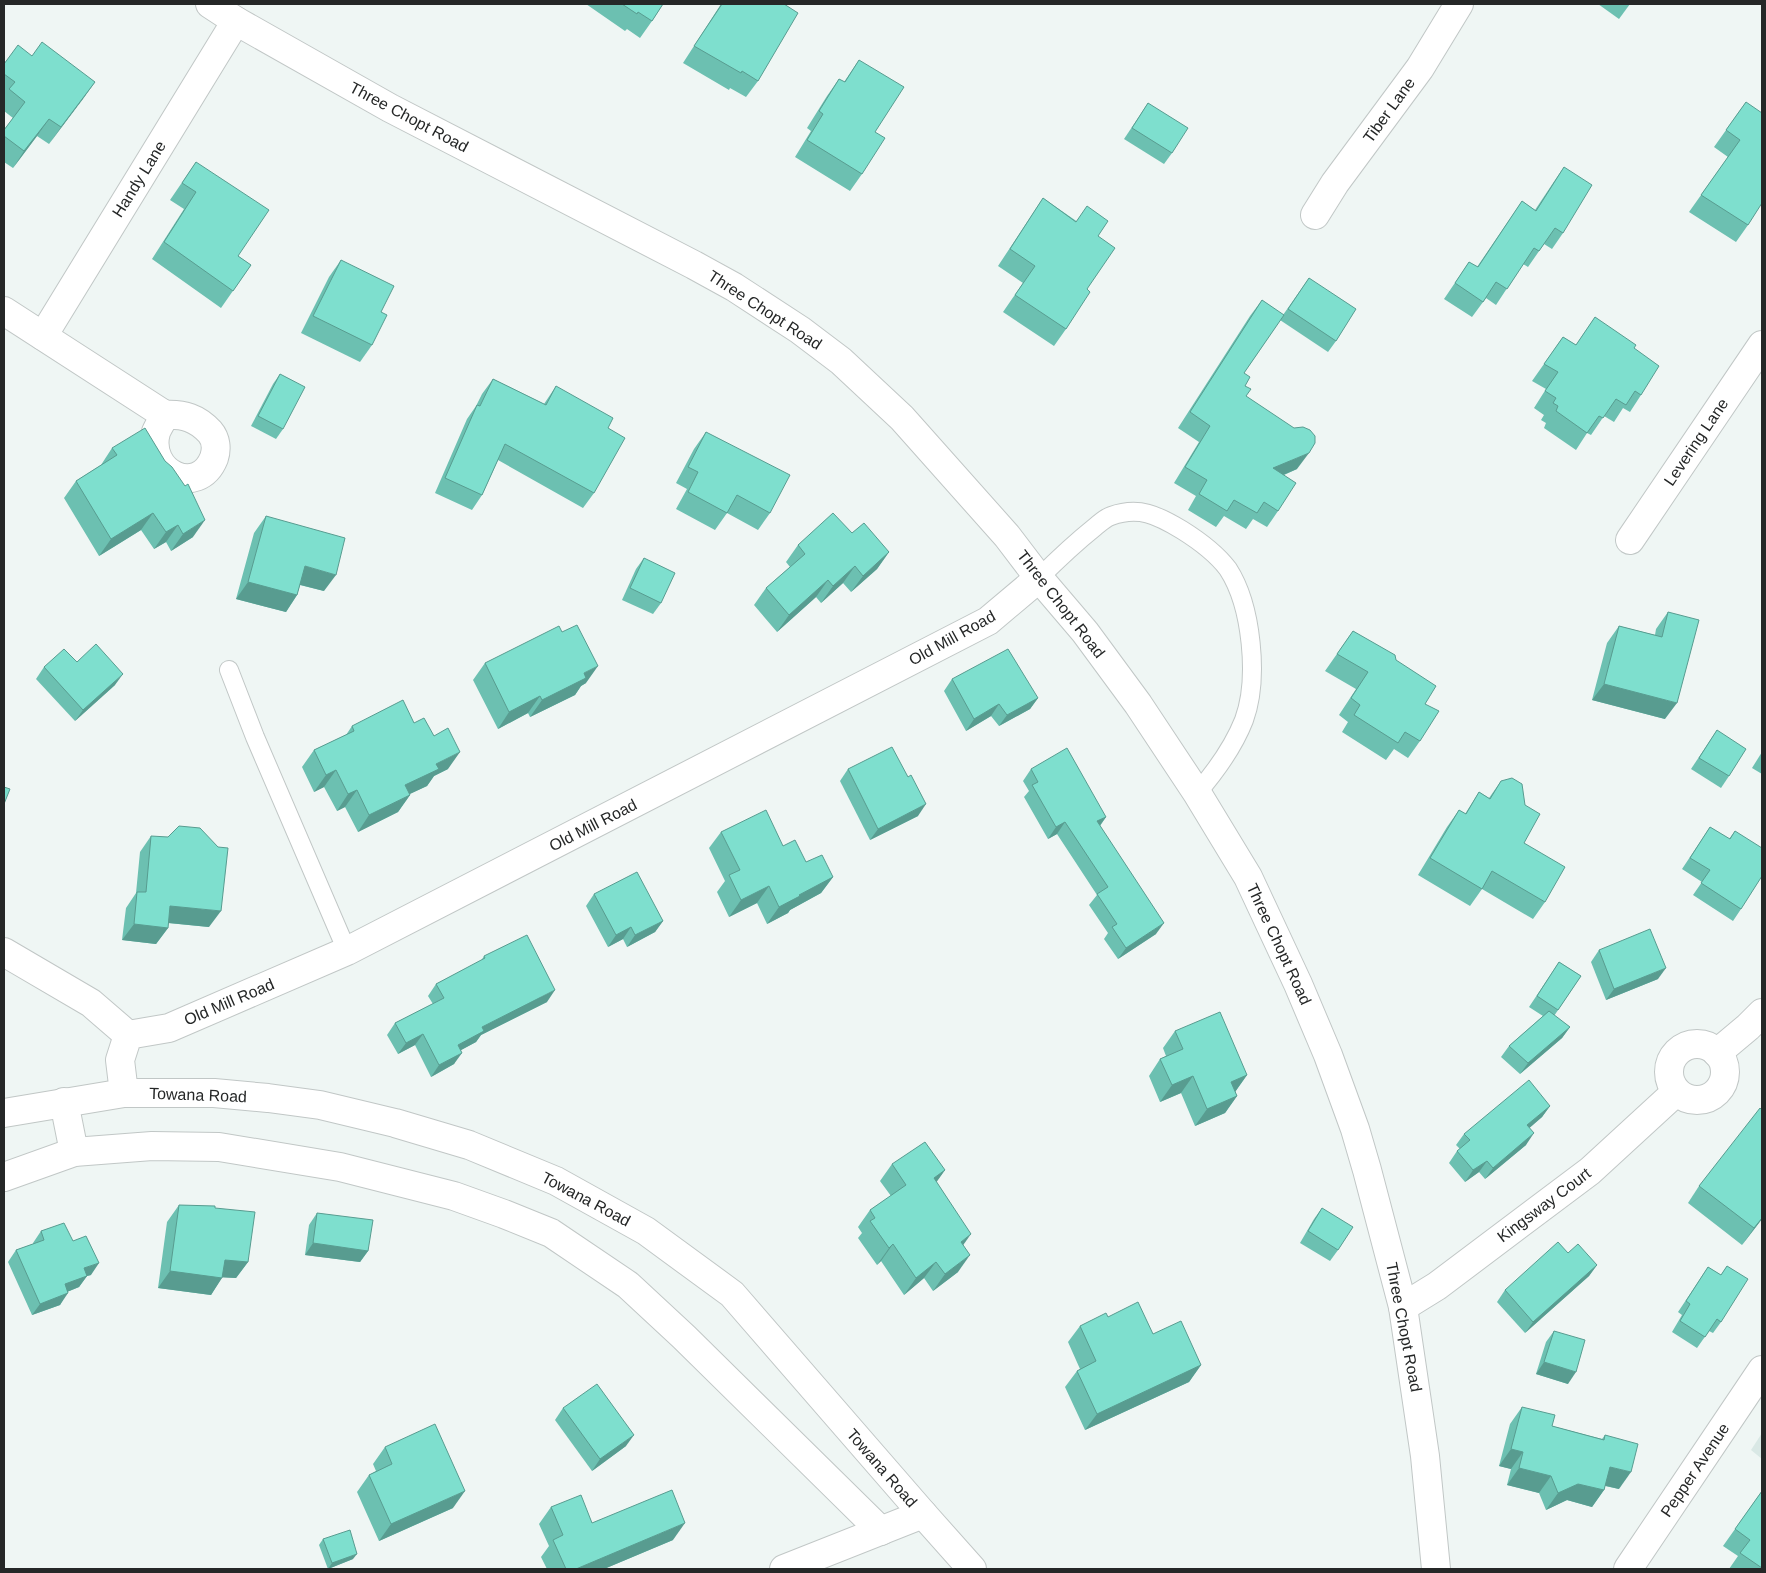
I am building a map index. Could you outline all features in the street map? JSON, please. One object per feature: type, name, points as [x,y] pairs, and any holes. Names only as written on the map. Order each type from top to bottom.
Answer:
[{"type":"street","name":"Three Chopt Road","points":[[210,4],[236,21],[390,108],[694,264],[734,287],[800,330],[841,361],[902,418],[1007,536],[1039,578],[1085,632],[1138,704],[1197,793],[1248,877],[1294,975],[1328,1055],[1355,1129],[1403,1307],[1425,1456],[1436,1569]]},
{"type":"street","name":"Tiber Lane","points":[[1315,215],[1335,183],[1420,68],[1459,4]]},
{"type":"street","name":"Handy Lane","points":[[42,336],[236,21]]},
{"type":"street","points":[[4,311],[165,415]]},
{"type":"street","name":"Levering Lane","points":[[1630,540],[1762,345]]},
{"type":"street","name":"Old Mill Road","points":[[128,1035],[169,1028],[347,951],[988,621],[1039,578]]},
{"type":"street","points":[[4,952],[91,1003],[128,1035],[120,1060],[124,1093]]},
{"type":"street","points":[[1718,1053],[1762,1013]]},
{"type":"street","points":[[1702,1044],[1718,1053],[1724,1066],[1724,1081],[1712,1096],[1704,1100],[1694,1100],[1684,1098],[1676,1092],[1668,1076],[1668,1067],[1677,1051],[1684,1046],[1702,1044]]},
{"type":"street","name":"Kingsway Court","points":[[1403,1307],[1437,1286],[1590,1171],[1676,1092]]},
{"type":"street","name":"Towana Road","points":[[4,1113],[124,1093],[214,1093],[320,1106],[395,1123],[469,1145],[556,1181],[646,1231],[732,1294],[972,1569]]},
{"type":"street","points":[[64,1102],[74,1152]]},
{"type":"street","points":[[4,1177],[74,1152],[152,1146],[220,1147],[340,1167],[454,1196],[551,1233],[628,1285],[684,1337],[881,1531]]},
{"type":"street","name":"Pepper Avenue","points":[[1628,1569],[1762,1370]]},
{"type":"street","points":[[784,1569],[923,1514]]},
{"type":"lane","points":[[1039,578],[1074,543],[1108,517],[1131,510],[1149,513],[1190,535],[1214,554],[1228,570],[1242,598],[1249,632],[1253,667],[1250,696],[1244,720],[1233,744],[1215,773],[1197,793]]},
{"type":"lane","points":[[229,670],[255,737],[347,951]]},
{"type":"shaded area","points":[[1762,1433],[1762,1459],[1751,1450]]},
{"type":"building","points":[[622,4],[663,4],[652,21]]},
{"type":"building","points":[[722,4],[784,4],[798,13],[758,81],[694,46]]},
{"type":"building","points":[[42,42],[95,82],[61,127],[49,119],[24,151],[4,136],[4,130],[25,102],[9,89],[15,82],[4,74],[4,64],[18,45],[32,56]]},
{"type":"building","points":[[859,60],[904,87],[875,132],[885,138],[862,174],[807,140],[823,114],[819,111],[839,79],[845,82]]},
{"type":"building","points":[[1746,102],[1762,113],[1762,203],[1748,225],[1701,195],[1740,140],[1726,130]]},
{"type":"building","points":[[1148,103],[1188,128],[1172,153],[1132,128]]},
{"type":"building","points":[[196,162],[269,210],[238,256],[251,265],[233,291],[164,242],[196,192],[182,183]]},
{"type":"building","points":[[1564,167],[1592,185],[1563,233],[1555,228],[1539,251],[1534,248],[1507,289],[1496,282],[1483,302],[1455,283],[1469,262],[1478,267],[1522,201],[1536,211]]},
{"type":"building","points":[[1043,198],[1076,222],[1087,206],[1108,221],[1098,236],[1115,248],[1087,289],[1090,292],[1066,329],[1015,295],[1035,266],[1010,249]]},
{"type":"building","points":[[341,260],[394,286],[381,312],[387,315],[372,345],[313,316]]},
{"type":"building","points":[[1309,278],[1356,309],[1336,341],[1288,309]]},
{"type":"building","points":[[1262,300],[1284,315],[1244,373],[1250,377],[1245,386],[1251,389],[1246,396],[1294,428],[1303,427],[1310,430],[1315,436],[1315,443],[1309,453],[1273,468],[1296,483],[1278,511],[1264,502],[1257,513],[1234,500],[1227,511],[1199,494],[1207,480],[1185,467],[1210,426],[1190,412]]},
{"type":"building","points":[[1595,317],[1636,345],[1634,348],[1659,366],[1641,395],[1635,391],[1626,405],[1616,399],[1603,418],[1599,416],[1587,433],[1556,411],[1558,406],[1553,403],[1556,398],[1545,391],[1558,372],[1544,364],[1563,337],[1576,345]]},
{"type":"building","points":[[280,374],[305,387],[283,429],[258,416]]},
{"type":"building","points":[[493,379],[546,405],[556,386],[613,418],[608,428],[625,438],[594,493],[505,444],[482,495],[445,478],[477,405],[480,406]]},
{"type":"building","points":[[145,428],[165,461],[172,467],[185,486],[188,484],[205,520],[183,534],[178,525],[166,532],[153,513],[111,539],[76,481],[117,455],[112,448]]},
{"type":"building","points":[[706,432],[790,475],[770,513],[737,495],[727,513],[688,492],[698,472],[688,467]]},
{"type":"building","points":[[833,513],[852,533],[864,523],[889,552],[863,576],[855,566],[833,586],[828,580],[789,615],[766,588],[805,554],[798,545]]},
{"type":"building","points":[[266,516],[345,538],[336,575],[305,566],[297,595],[248,582]]},
{"type":"building","points":[[644,558],[675,573],[661,603],[630,588]]},
{"type":"building","points":[[1668,612],[1699,620],[1677,703],[1604,684],[1619,626],[1662,637]]},
{"type":"building","points":[[577,625],[598,666],[584,673],[586,678],[542,700],[540,696],[509,712],[485,663],[559,626],[562,632]]},
{"type":"building","points":[[1353,631],[1395,655],[1396,660],[1436,686],[1425,704],[1439,711],[1420,741],[1405,732],[1398,743],[1354,715],[1360,705],[1351,698],[1368,672],[1337,654]]},
{"type":"building","points":[[96,644],[123,674],[83,710],[44,667],[64,649],[77,662]]},
{"type":"building","points":[[1008,649],[1038,698],[1007,715],[999,704],[974,719],[952,679]]},
{"type":"building","points":[[403,700],[414,723],[424,718],[434,736],[448,728],[460,752],[436,764],[439,769],[405,785],[410,795],[369,815],[357,790],[348,794],[336,770],[326,775],[314,750],[354,731],[352,726]]},
{"type":"building","points":[[1717,730],[1746,749],[1729,776],[1699,758]]},
{"type":"building","points":[[892,747],[908,777],[911,775],[926,804],[878,829],[848,769]]},
{"type":"building","points":[[1067,748],[1106,817],[1097,821],[1164,923],[1126,948],[1112,927],[1117,924],[1097,894],[1108,887],[1065,822],[1056,827],[1032,785],[1038,782],[1031,769]]},
{"type":"building","points":[[1512,778],[1522,784],[1525,805],[1540,814],[1524,843],[1565,867],[1545,902],[1492,871],[1482,889],[1430,858],[1459,810],[1466,814],[1479,792],[1490,799],[1501,781]]},
{"type":"building","points":[[4,787],[10,789],[4,804]]},
{"type":"building","points":[[766,810],[783,846],[795,840],[806,862],[822,855],[833,877],[779,907],[769,886],[741,900],[729,875],[740,870],[721,832]]},
{"type":"building","points":[[179,826],[200,828],[218,847],[228,848],[221,911],[170,906],[168,928],[134,924],[137,892],[146,892],[151,836],[168,837]]},
{"type":"building","points":[[1710,827],[1730,839],[1735,831],[1762,848],[1762,876],[1741,909],[1701,883],[1710,870],[1690,858]]},
{"type":"building","points":[[637,872],[663,921],[635,935],[631,927],[616,935],[594,894]]},
{"type":"building","points":[[1650,929],[1666,968],[1614,989],[1599,950]]},
{"type":"building","points":[[527,935],[555,990],[482,1027],[484,1031],[458,1045],[462,1053],[439,1065],[423,1034],[406,1043],[395,1023],[444,998],[436,984],[485,958],[484,956]]},
{"type":"building","points":[[1559,962],[1581,976],[1558,1010],[1537,996]]},
{"type":"building","points":[[1549,1011],[1570,1027],[1528,1063],[1509,1046]]},
{"type":"building","points":[[1220,1012],[1247,1075],[1231,1082],[1237,1096],[1207,1109],[1193,1076],[1172,1085],[1160,1059],[1183,1049],[1175,1031]]},
{"type":"building","points":[[1529,1080],[1550,1106],[1527,1125],[1534,1133],[1493,1168],[1487,1161],[1473,1170],[1457,1151],[1470,1140],[1464,1134]]},
{"type":"building","points":[[1760,1108],[1762,1110],[1762,1218],[1754,1228],[1699,1186]]},
{"type":"building","points":[[925,1142],[945,1170],[934,1178],[971,1234],[961,1242],[970,1255],[945,1274],[936,1262],[916,1278],[893,1244],[889,1248],[870,1221],[875,1218],[870,1210],[906,1185],[892,1164]]},
{"type":"building","points":[[179,1205],[215,1206],[215,1208],[255,1212],[248,1262],[225,1260],[222,1278],[170,1271]]},
{"type":"building","points":[[1322,1208],[1353,1227],[1338,1250],[1308,1231]]},
{"type":"building","points":[[317,1213],[373,1220],[368,1251],[313,1243]]},
{"type":"building","points":[[64,1223],[73,1241],[86,1236],[99,1263],[84,1268],[87,1276],[65,1284],[68,1293],[40,1304],[16,1250],[44,1240],[41,1231]]},
{"type":"building","points":[[1558,1242],[1568,1253],[1578,1244],[1597,1265],[1533,1322],[1505,1290]]},
{"type":"building","points":[[1727,1266],[1748,1279],[1721,1322],[1717,1319],[1705,1337],[1680,1321],[1690,1304],[1686,1301],[1708,1267],[1721,1275]]},
{"type":"building","points":[[1138,1302],[1153,1334],[1181,1321],[1201,1365],[1097,1414],[1077,1371],[1096,1361],[1080,1326],[1106,1313],[1108,1317]]},
{"type":"building","points":[[1554,1331],[1585,1340],[1576,1372],[1544,1362]]},
{"type":"building","points":[[597,1384],[634,1435],[600,1459],[563,1408]]},
{"type":"building","points":[[1522,1407],[1555,1415],[1552,1426],[1604,1440],[1605,1435],[1638,1444],[1631,1472],[1610,1467],[1604,1490],[1578,1484],[1558,1493],[1551,1476],[1519,1468],[1523,1452],[1511,1449]]},
{"type":"building","points":[[435,1424],[465,1491],[391,1524],[369,1475],[392,1464],[385,1447]]},
{"type":"building","points":[[672,1490],[685,1523],[576,1569],[566,1569],[553,1540],[563,1535],[551,1507],[581,1495],[592,1523]]},
{"type":"building","points":[[1762,1491],[1762,1568],[1740,1553],[1750,1540],[1735,1529]]},
{"type":"building","points":[[350,1530],[357,1554],[332,1563],[323,1539]]}]
